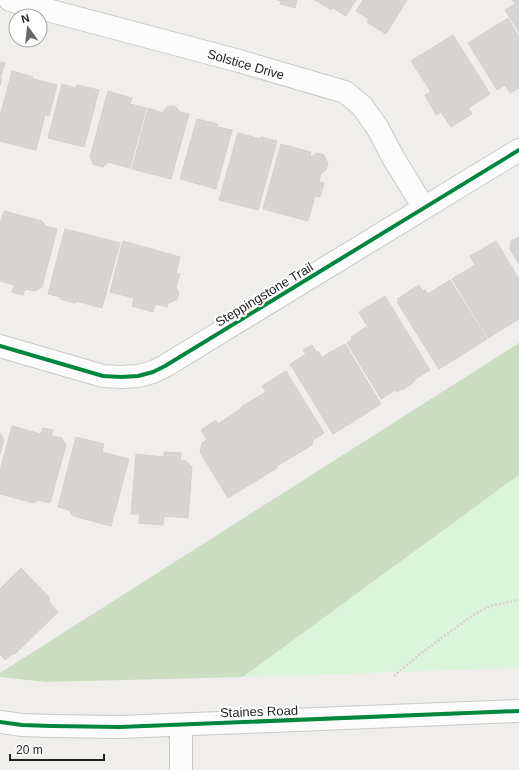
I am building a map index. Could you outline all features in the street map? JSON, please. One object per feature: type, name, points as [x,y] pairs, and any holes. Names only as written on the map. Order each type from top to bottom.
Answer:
[{"type":"street","name":"Solstice Drive","points":[[10,0],[239,61],[345,92],[362,106],[424,208]]},
{"type":"street","name":"Steppingstone Trail","points":[[0,346],[103,376],[138,376],[153,372],[519,150]]},
{"type":"street","name":"Staines Road","points":[[0,722],[22,725],[120,727],[519,711]]},
{"type":"street","points":[[181,725],[181,770]]},
{"type":"path","points":[[394,676],[420,654],[473,615],[490,606],[519,600]]},
{"type":"green space","points":[[519,343],[519,475],[243,677],[46,682],[0,677],[0,673]]},
{"type":"green space","points":[[519,475],[519,668],[243,677]]},
{"type":"building","points":[[278,0],[297,0],[295,8],[280,4],[281,1]]},
{"type":"building","points":[[315,0],[356,0],[346,16],[333,8],[331,10]]},
{"type":"building","points":[[363,0],[407,0],[386,34],[367,22],[369,19],[356,11]]},
{"type":"building","points":[[512,0],[519,0],[519,32],[505,10],[515,4]]},
{"type":"building","points":[[508,18],[519,37],[519,88],[510,93],[505,85],[497,90],[468,43]]},
{"type":"building","points":[[453,35],[490,94],[468,108],[472,114],[451,127],[441,112],[436,115],[425,95],[431,92],[411,61]]},
{"type":"building","points":[[0,62],[5,63],[0,79]]},
{"type":"building","points":[[12,71],[33,77],[33,79],[57,85],[49,116],[45,115],[36,150],[0,141],[0,116]]},
{"type":"building","points":[[62,84],[76,88],[77,85],[99,90],[84,147],[48,138]]},
{"type":"building","points":[[108,91],[132,98],[130,104],[146,108],[130,168],[108,162],[103,167],[93,164],[90,157]]},
{"type":"building","points":[[174,106],[180,112],[189,114],[171,179],[132,169],[148,108],[163,113],[167,107]]},
{"type":"building","points":[[197,119],[218,124],[217,127],[232,130],[216,189],[180,179]]},
{"type":"building","points":[[238,133],[261,139],[261,137],[277,141],[258,210],[219,200]]},
{"type":"building","points":[[281,144],[311,152],[311,157],[317,153],[324,155],[328,163],[326,170],[321,173],[319,182],[324,183],[320,197],[315,196],[308,221],[263,209]]},
{"type":"building","points":[[4,211],[42,221],[45,226],[57,229],[42,287],[35,291],[25,289],[23,295],[12,292],[14,285],[0,281],[0,224]]},
{"type":"building","points":[[65,229],[120,243],[102,308],[76,301],[75,303],[60,299],[61,297],[48,294]]},
{"type":"building","points":[[519,237],[519,264],[510,249],[511,241]]},
{"type":"building","points":[[123,241],[180,257],[176,273],[180,274],[176,287],[179,293],[177,300],[168,303],[167,307],[155,304],[153,312],[132,306],[134,298],[110,292]]},
{"type":"building","points":[[496,241],[519,279],[519,319],[488,338],[452,279],[475,265],[470,256]]},
{"type":"building","points":[[450,280],[487,339],[439,369],[397,302],[399,301],[397,299],[419,285],[423,291],[425,290],[428,294]]},
{"type":"building","points":[[385,296],[430,370],[414,380],[415,381],[403,390],[402,389],[397,392],[396,390],[381,399],[347,343],[352,339],[351,337],[366,327],[368,330],[369,329],[359,312]]},
{"type":"building","points":[[345,344],[381,404],[333,434],[290,364],[306,354],[303,350],[312,345],[317,353],[318,351],[322,357]]},
{"type":"building","points":[[286,371],[324,433],[313,440],[312,445],[277,466],[241,407],[266,392],[262,386]]},
{"type":"building","points":[[241,409],[277,468],[228,498],[200,452],[202,443],[207,440],[201,430],[216,420],[218,424]]},
{"type":"building","points":[[12,426],[41,434],[43,428],[53,430],[51,436],[62,438],[66,445],[50,503],[38,500],[34,503],[0,494],[0,471]]},
{"type":"building","points":[[0,433],[4,440],[0,454]]},
{"type":"building","points":[[76,437],[104,444],[102,452],[129,459],[111,526],[73,516],[69,510],[58,507]]},
{"type":"building","points":[[164,452],[181,453],[180,460],[186,461],[192,467],[188,518],[164,516],[163,525],[139,523],[140,514],[131,514],[136,454],[164,457]]},
{"type":"building","points":[[21,568],[49,597],[49,602],[58,612],[15,654],[12,654],[5,660],[0,654],[0,589]]},
{"type":"cycle path","points":[[0,346],[103,376],[138,376],[153,372],[519,150]]},
{"type":"cycle path","points":[[0,722],[22,725],[120,727],[519,711]]}]
